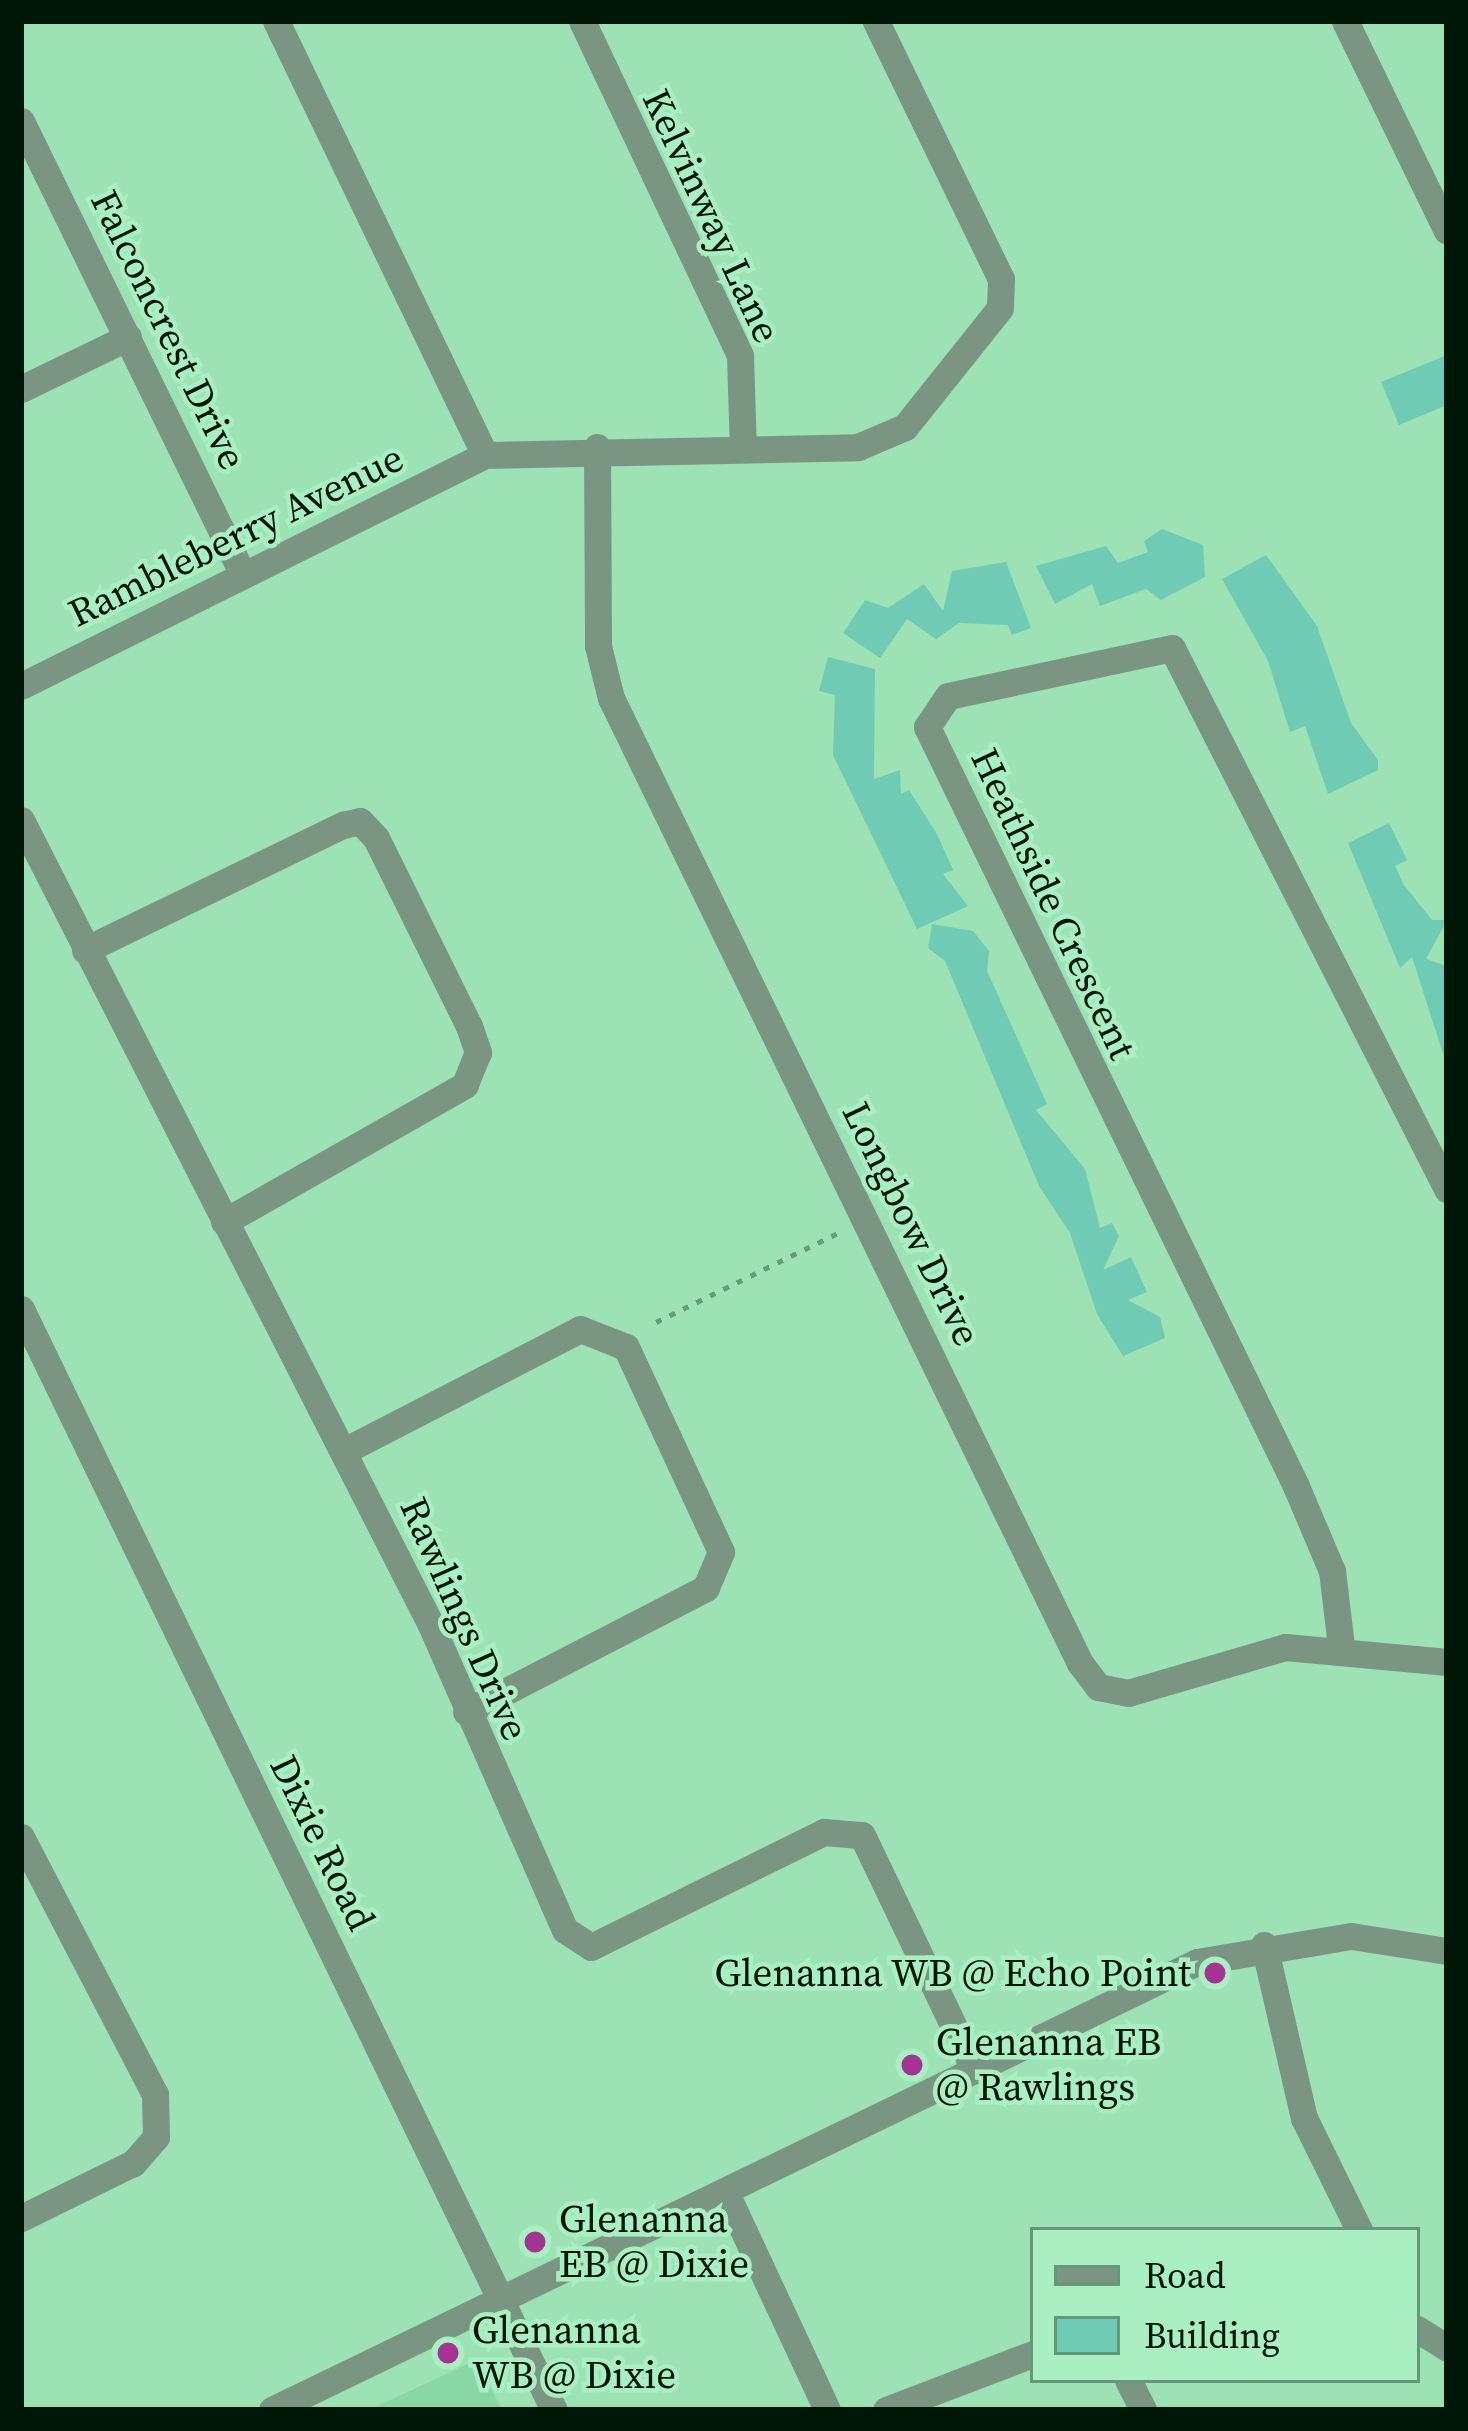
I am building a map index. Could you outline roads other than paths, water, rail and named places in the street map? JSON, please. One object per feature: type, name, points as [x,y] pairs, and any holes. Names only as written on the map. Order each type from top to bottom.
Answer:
[{"type":"street","points":[[276,21],[485,455]]},
{"type":"street","name":"Kelvinway Lane","points":[[582,21],[740,356],[743,449]]},
{"type":"street","name":"Rambleberry Avenue","points":[[21,686],[485,455],[598,447],[859,447],[905,427],[1000,308],[1001,279],[876,21]]},
{"type":"street","points":[[1345,21],[1447,231]]},
{"type":"street","name":"Falconcrest Drive","points":[[21,121],[243,575]]},
{"type":"street","points":[[21,389],[128,337]]},
{"type":"street","name":"Longbow Drive","points":[[598,447],[598,646],[611,698],[1080,1663],[1098,1687],[1128,1694],[1285,1647],[1341,1646],[1447,1662]]},
{"type":"street","name":"Heathside Crescent","points":[[1341,1646],[1332,1570],[1296,1486],[927,727],[948,696],[1172,648],[1447,1189]]},
{"type":"street","name":"Rawlings Drive","points":[[21,820],[344,1451],[466,1712],[531,1868],[565,1930],[591,1947],[824,1832],[862,1835],[974,2069]]},
{"type":"street","points":[[85,950],[343,824],[360,821],[376,838],[478,1052],[465,1085],[224,1222]]},
{"type":"street","name":"Dixie Road","points":[[21,1309],[554,2410]]},
{"type":"street","points":[[344,1451],[580,1329],[626,1347],[721,1552],[706,1588],[466,1712]]},
{"type":"street","points":[[21,1838],[155,2094],[156,2137],[133,2164],[21,2218]]},
{"type":"street","points":[[272,2410],[1197,1962],[1264,1945],[1351,1936],[1447,1951]]},
{"type":"street","points":[[1264,1945],[1304,2118],[1358,2227]]},
{"type":"street","points":[[726,2193],[827,2410]]},
{"type":"street","points":[[1420,2331],[1447,2348]]},
{"type":"street","points":[[886,2410],[1030,2355]]},
{"type":"street","points":[[1130,2383],[1143,2410]]},
{"type":"place","name":"Glenanna WB @ Echo Point","points":[[1215,1973]]},
{"type":"place","name":"Glenanna EB @ Rawlings","points":[[912,2065]]},
{"type":"place","name":"Glenanna EB @ Dixie","points":[[535,2242]]},
{"type":"place","name":"Glenanna WB @ Dixie","points":[[448,2353]]}]
